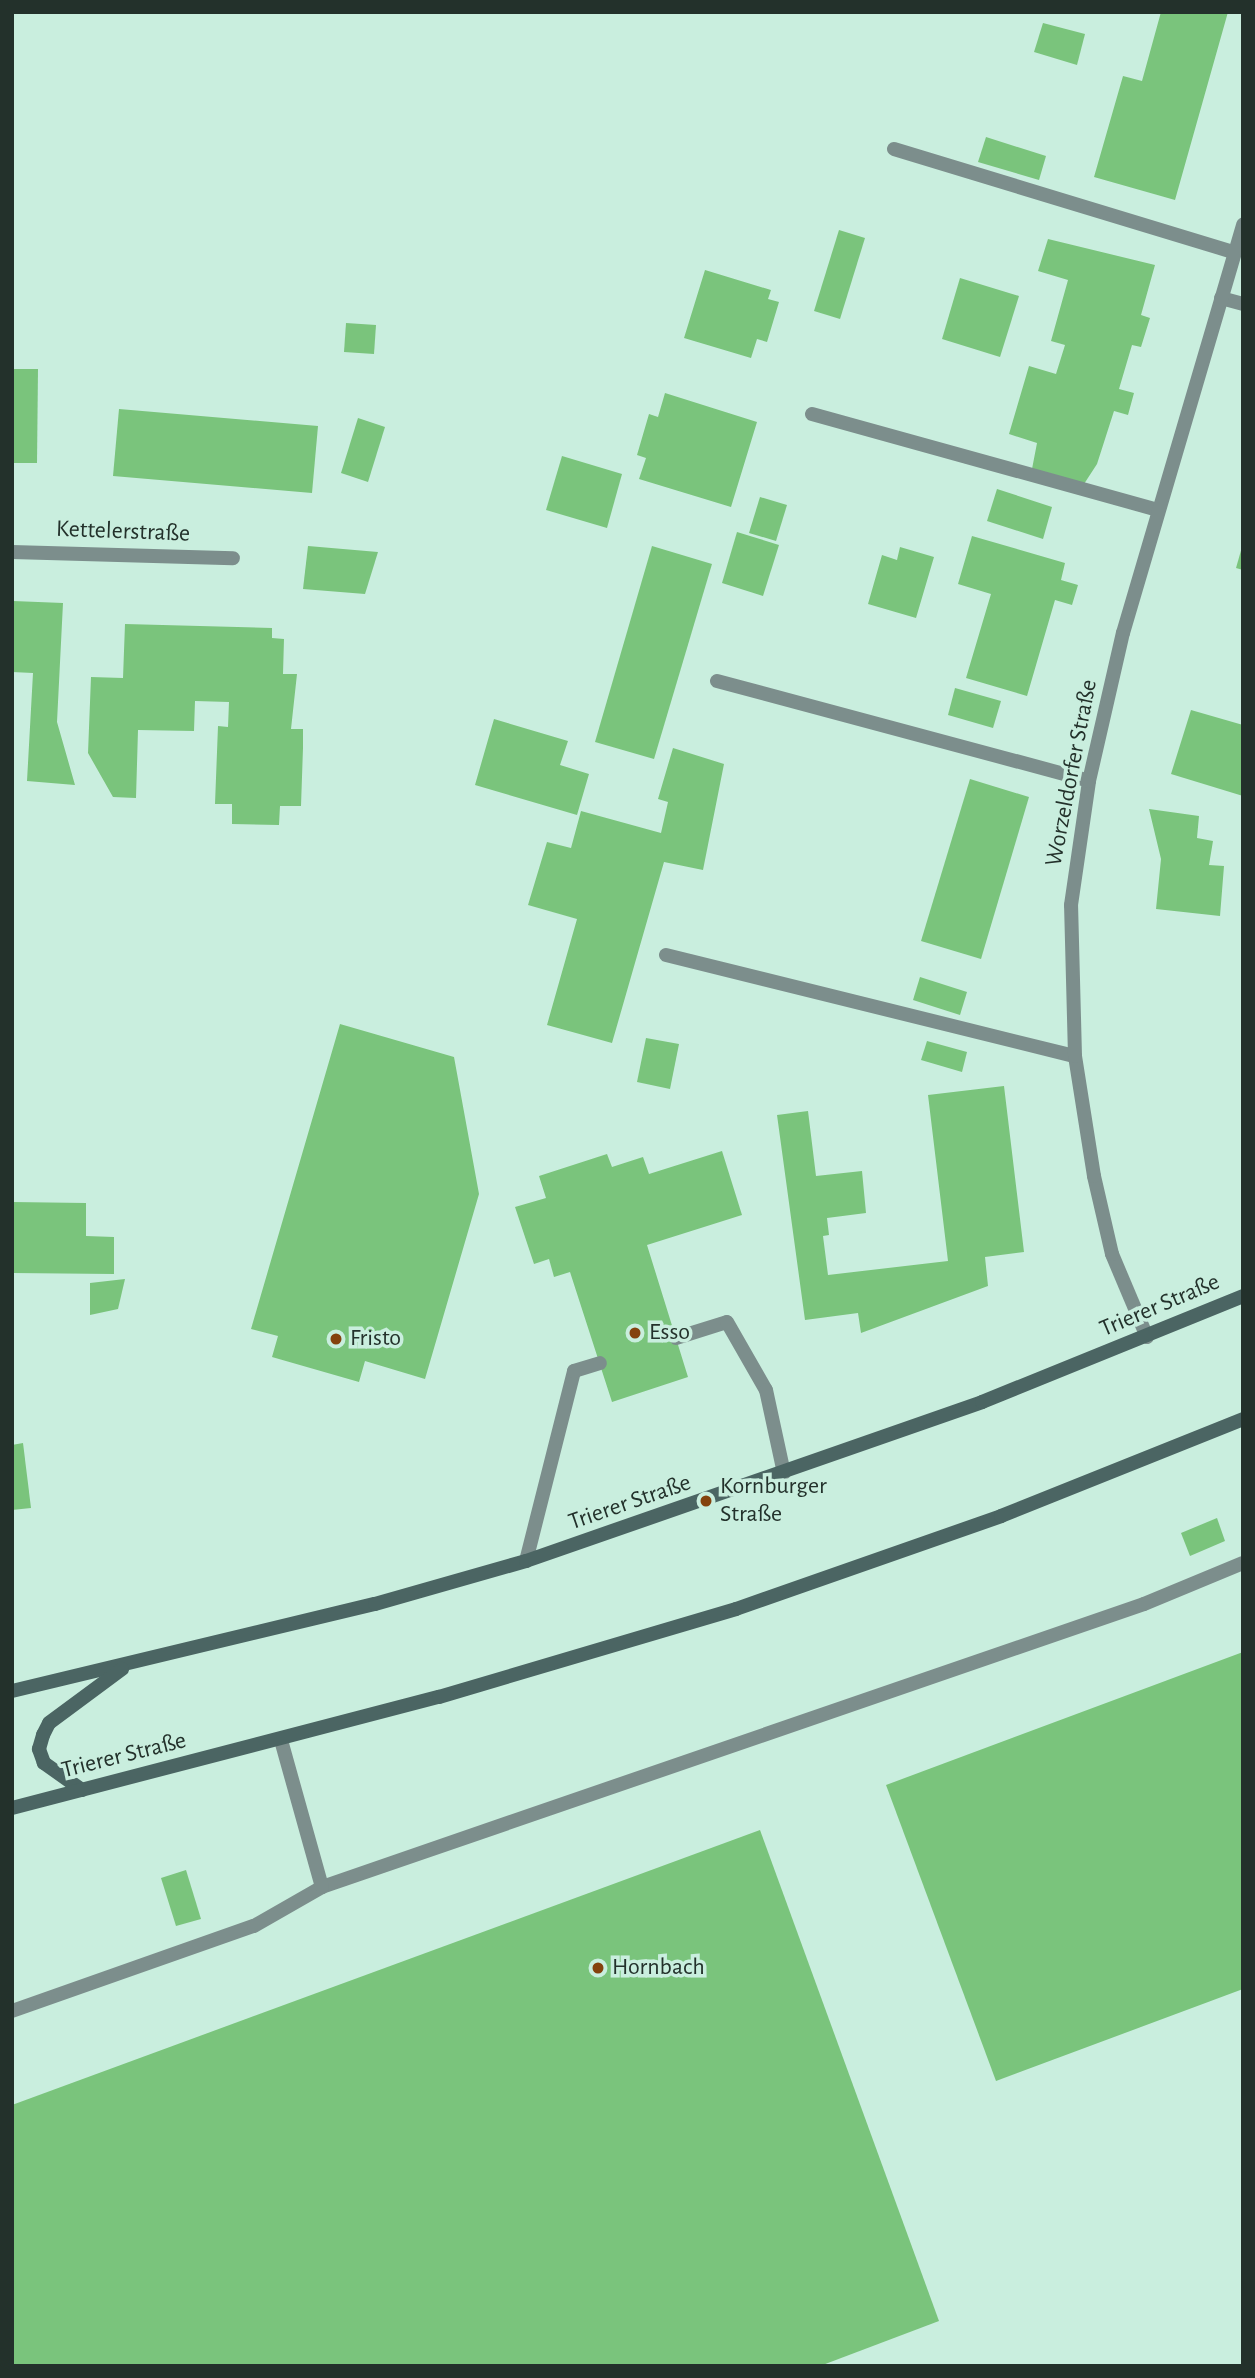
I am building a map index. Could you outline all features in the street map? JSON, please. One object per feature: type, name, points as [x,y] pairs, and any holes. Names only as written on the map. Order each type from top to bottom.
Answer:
[{"type":"main road","name":"Trierer Straße","points":[[12,1691],[126,1666],[526,1562],[784,1473],[1147,1337],[1243,1296]]},
{"type":"main road","name":"Trierer Straße","points":[[12,1808],[281,1740],[772,1597],[1001,1516],[1243,1419]]},
{"type":"main road","points":[[82,1790],[44,1763],[39,1749],[43,1735],[49,1723],[126,1666]]},
{"type":"street","points":[[894,149],[1234,252]]},
{"type":"street","name":"Worzeldorfer Straße","points":[[1147,1337],[1126,1293],[1102,1216],[1075,1056],[1071,905],[1090,781],[1157,510],[1243,223]]},
{"type":"street","points":[[1221,298],[1243,304]]},
{"type":"street","points":[[812,414],[1157,510]]},
{"type":"street","name":"Kettelerstraße","points":[[12,552],[233,558]]},
{"type":"street","points":[[717,681],[1090,781]]},
{"type":"street","points":[[666,955],[1075,1056]]},
{"type":"street","points":[[676,1338],[727,1322],[766,1391],[784,1473]]},
{"type":"street","points":[[526,1562],[574,1371],[600,1363]]},
{"type":"street","points":[[12,2011],[254,1926],[322,1887],[1144,1604],[1243,1563]]},
{"type":"street","points":[[281,1740],[322,1887]]},
{"type":"building","points":[[1161,12],[1228,12],[1175,200],[1094,177],[1123,76],[1142,81]]},
{"type":"building","points":[[1043,23],[1085,34],[1077,65],[1034,52]]},
{"type":"building","points":[[986,137],[1046,156],[1039,180],[978,162]]},
{"type":"building","points":[[839,230],[865,238],[840,319],[814,311]]},
{"type":"building","points":[[1048,239],[1155,265],[1141,315],[1150,318],[1141,347],[1132,345],[1119,389],[1134,393],[1128,415],[1114,411],[1097,464],[1084,484],[1032,469],[1037,443],[1009,434],[1029,366],[1056,374],[1065,345],[1051,341],[1068,280],[1038,271]]},
{"type":"building","points":[[705,270],[771,290],[768,299],[779,302],[767,342],[757,339],[751,358],[684,338]]},
{"type":"building","points":[[960,278],[1019,296],[1000,357],[942,339]]},
{"type":"building","points":[[346,323],[376,325],[374,354],[344,352]]},
{"type":"building","points":[[12,369],[38,369],[37,463],[12,463]]},
{"type":"building","points":[[665,393],[757,422],[731,507],[639,479],[646,458],[637,455],[649,414],[658,417]]},
{"type":"building","points":[[119,409],[318,426],[312,493],[113,476]]},
{"type":"building","points":[[358,418],[385,427],[368,482],[341,473]]},
{"type":"building","points":[[562,456],[622,474],[607,528],[546,510]]},
{"type":"building","points":[[997,489],[1052,507],[1043,539],[987,521]]},
{"type":"building","points":[[760,497],[787,505],[776,541],[749,533]]},
{"type":"building","points":[[737,532],[779,545],[763,596],[722,583]]},
{"type":"building","points":[[972,536],[1065,563],[1061,580],[1078,585],[1072,605],[1055,600],[1027,696],[966,678],[991,594],[958,584]]},
{"type":"building","points":[[308,546],[378,552],[365,594],[303,589]]},
{"type":"building","points":[[652,546],[712,564],[654,759],[595,742]]},
{"type":"building","points":[[900,547],[934,557],[916,618],[868,604],[882,555],[897,560]]},
{"type":"building","points":[[1243,547],[1243,570],[1236,568]]},
{"type":"building","points":[[13,601],[63,603],[57,722],[75,785],[27,781],[33,673],[12,672]]},
{"type":"building","points":[[125,624],[272,628],[272,638],[284,639],[283,674],[297,674],[291,729],[303,729],[303,748],[301,806],[280,806],[279,825],[232,824],[232,804],[215,804],[218,726],[228,727],[229,702],[195,701],[194,731],[138,730],[136,798],[113,797],[88,753],[91,677],[123,678]]},
{"type":"building","points":[[955,688],[1001,701],[993,728],[948,715]]},
{"type":"building","points":[[1191,710],[1243,725],[1243,796],[1171,774]]},
{"type":"building","points":[[494,719],[568,741],[560,765],[589,774],[577,815],[475,785]]},
{"type":"building","points":[[673,748],[724,764],[703,870],[664,862],[612,1043],[547,1025],[577,919],[528,905],[547,842],[571,848],[581,811],[661,833],[668,802],[658,799]]},
{"type":"building","points":[[970,779],[1029,797],[981,959],[921,941]]},
{"type":"building","points":[[1149,809],[1199,816],[1197,838],[1213,841],[1209,865],[1224,866],[1220,916],[1156,909],[1161,859]]},
{"type":"building","points":[[920,977],[967,992],[960,1015],[913,1000]]},
{"type":"building","points":[[340,1024],[454,1057],[479,1194],[425,1379],[365,1361],[359,1382],[272,1357],[278,1336],[251,1329]]},
{"type":"building","points":[[646,1038],[679,1044],[670,1089],[637,1082]]},
{"type":"building","points":[[927,1041],[967,1052],[962,1072],[921,1060]]},
{"type":"building","points":[[1004,1086],[1024,1252],[985,1257],[988,1286],[861,1333],[858,1313],[805,1320],[777,1115],[808,1111],[816,1176],[862,1171],[866,1213],[827,1218],[829,1235],[823,1236],[828,1275],[948,1261],[928,1095]]},
{"type":"building","points":[[722,1151],[742,1215],[647,1245],[688,1377],[612,1402],[570,1272],[554,1277],[549,1259],[534,1264],[515,1207],[546,1198],[539,1176],[607,1154],[612,1167],[643,1157],[649,1174]]},
{"type":"building","points":[[12,1202],[86,1203],[86,1236],[114,1237],[114,1274],[12,1273]]},
{"type":"building","points":[[125,1279],[118,1309],[90,1315],[90,1283]]},
{"type":"building","points":[[23,1443],[31,1508],[12,1510],[12,1445]]},
{"type":"building","points":[[1217,1518],[1225,1541],[1190,1556],[1181,1533]]},
{"type":"building","points":[[1243,1652],[1243,1989],[996,2081],[886,1785]]},
{"type":"building","name":"Hornbach","points":[[760,1830],[939,2321],[820,2366],[12,2366],[12,2105]]},
{"type":"building","points":[[186,1870],[201,1919],[176,1926],[161,1878]]},
{"type":"place","name":"Esso","points":[[635,1333]]},
{"type":"place","name":"Fristo","points":[[336,1339]]},
{"type":"place","name":"Kornburger Straße","points":[[706,1501]]},
{"type":"place","name":"Hornbach","points":[[598,1968]]}]
